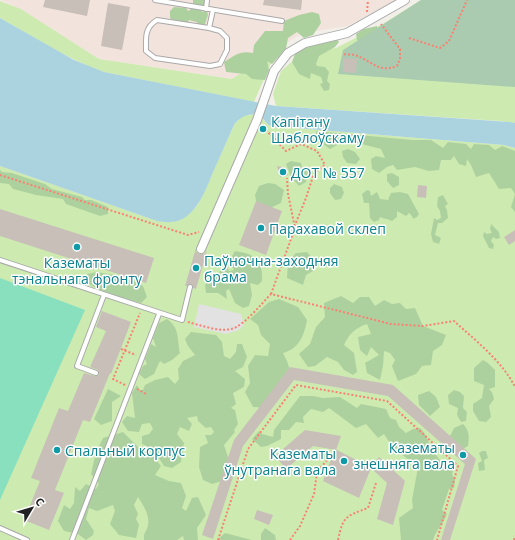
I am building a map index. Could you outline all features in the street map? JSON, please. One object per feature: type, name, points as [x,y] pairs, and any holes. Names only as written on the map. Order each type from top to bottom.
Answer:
[{"type":"street","points":[[201,249],[257,120],[274,71],[288,53],[305,43],[347,33],[404,0]]},
{"type":"lane","points":[[155,0],[282,21]]},
{"type":"lane","points":[[206,9],[207,0]]},
{"type":"lane","points":[[209,28],[213,10]]},
{"type":"lane","points":[[157,20],[209,28],[220,31],[227,38],[227,50],[220,64],[210,66],[155,58],[146,51],[146,35],[150,24],[157,20]]},
{"type":"lane","points":[[0,260],[159,314],[182,320],[190,288]]},
{"type":"lane","points":[[96,373],[77,366],[104,295]]},
{"type":"lane","points":[[72,540],[159,314]]},
{"type":"lane","points":[[0,528],[27,540]]},
{"type":"path","points":[[409,38],[440,48],[449,41],[467,0]]},
{"type":"path","points":[[344,54],[355,55],[378,67],[389,69],[397,66],[400,59],[400,49],[381,25],[376,16]]},
{"type":"path","points":[[182,320],[211,328],[232,330],[244,322],[271,294],[314,173],[325,165],[317,151],[301,144],[286,150],[257,120]]},
{"type":"path","points":[[0,175],[188,235],[210,229]]},
{"type":"path","points":[[286,178],[295,225]]},
{"type":"path","points":[[271,294],[391,324],[423,326],[454,321],[495,360],[510,378],[515,387]]},
{"type":"path","points":[[142,308],[113,379],[146,394]]},
{"type":"path","points":[[121,349],[142,358]]},
{"type":"path","points":[[218,540],[248,449],[296,385],[387,401],[458,466],[437,540]]},
{"type":"path","points":[[290,540],[300,526],[314,494],[317,472],[327,460]]},
{"type":"path","points":[[338,540],[341,527],[348,515],[368,508],[376,483]]},
{"type":"path","points":[[514,540],[515,536]]},
{"type":"shaded area","points":[[0,0],[394,0],[348,26],[302,33],[232,79],[99,59],[21,9]]},
{"type":"shaded area","points":[[199,304],[241,314],[244,325],[239,330],[226,334],[194,327]]},
{"type":"green space","points":[[193,0],[204,0],[204,5],[200,10],[203,12],[207,11],[208,15],[205,24],[199,27],[197,22],[189,20],[187,24],[179,24],[170,18],[170,11],[174,7],[186,8],[188,11],[193,8]]},
{"type":"green space","points":[[421,0],[515,0],[515,123],[276,106],[273,94],[281,71],[302,53],[336,48],[381,25]]},
{"type":"green space","points":[[421,0],[515,0],[515,87],[338,74],[343,50]]},
{"type":"green space","points":[[0,1],[21,9],[99,59],[232,79],[277,49],[254,102],[104,72],[90,67],[0,18]]},
{"type":"green space","points":[[312,12],[319,14],[321,23],[313,35],[304,38],[297,32],[288,38],[286,49],[272,64],[267,61],[269,70],[265,80],[252,79],[246,74],[226,72],[224,62],[244,52],[253,53],[254,45],[265,31],[283,31],[284,21]]},
{"type":"green space","points":[[377,26],[379,35],[364,46],[357,40],[356,34],[364,29]]},
{"type":"green space","points":[[337,39],[339,42],[335,47],[319,56],[316,64],[317,66],[325,67],[329,72],[327,81],[330,84],[329,90],[324,91],[320,84],[323,83],[321,77],[311,73],[310,79],[299,74],[292,62],[295,54],[307,45]]},
{"type":"green space","points":[[246,115],[259,116],[271,126],[504,145],[515,148],[515,540],[0,540],[0,166],[157,221],[172,222],[180,220],[197,206],[234,125],[241,117]]},
{"type":"green space","points":[[316,131],[412,140],[431,140],[443,148],[448,142],[466,144],[471,149],[474,144],[489,145],[495,150],[502,146],[515,151],[515,194],[511,188],[499,189],[489,173],[476,177],[467,159],[466,166],[459,164],[454,156],[451,160],[441,160],[439,170],[429,171],[415,167],[397,170],[393,165],[387,167],[379,173],[372,169],[371,159],[376,156],[385,158],[381,149],[354,142],[349,145],[342,142],[330,149],[316,139]]},
{"type":"green space","points":[[348,149],[355,152],[360,159],[356,164],[347,163],[343,157],[342,151]]},
{"type":"green space","points":[[291,161],[301,163],[302,168],[308,167],[306,182],[299,186],[291,177],[286,164]]},
{"type":"green space","points":[[0,170],[2,172],[12,173],[45,184],[52,189],[82,197],[85,200],[91,200],[108,207],[108,214],[100,216],[66,204],[63,199],[36,195],[13,189],[9,184],[0,183]]},
{"type":"green space","points":[[392,173],[399,177],[399,185],[393,188],[387,181],[387,174]]},
{"type":"green space","points":[[268,183],[275,184],[284,190],[281,203],[268,209],[257,205],[255,195],[259,186]]},
{"type":"green space","points":[[334,184],[342,187],[344,193],[341,199],[335,200],[330,193],[330,188]]},
{"type":"green space","points":[[367,190],[370,191],[371,196],[377,192],[380,199],[388,200],[391,193],[400,192],[408,194],[419,214],[413,219],[409,213],[406,216],[397,211],[397,217],[392,221],[380,217],[379,220],[374,222],[370,218],[369,203],[364,203],[362,194]]},
{"type":"green space","points":[[515,194],[515,212],[511,207]]},
{"type":"green space","points":[[443,195],[448,204],[445,206],[448,218],[442,223],[438,223],[435,235],[441,238],[439,244],[433,242],[431,234],[434,218],[437,220],[441,218],[440,211],[437,206],[438,197]]},
{"type":"green space","points":[[491,224],[499,232],[500,238],[496,239],[493,237],[491,241],[494,245],[493,249],[489,248],[483,236],[484,232],[487,234],[492,233],[490,229]]},
{"type":"green space","points":[[235,251],[253,256],[261,267],[262,274],[262,281],[258,285],[250,283],[252,295],[249,306],[243,308],[235,303],[229,289],[226,291],[227,299],[218,293],[206,293],[205,285],[212,277],[222,276],[219,272],[226,265],[229,271],[234,270],[229,261]]},
{"type":"green space","points":[[307,252],[312,258],[313,271],[306,275],[303,285],[287,278],[288,262],[296,253]]},
{"type":"green space","points":[[97,272],[114,275],[120,280],[133,280],[143,286],[147,297],[141,303],[99,290],[87,282],[87,274]]},
{"type":"green space","points":[[0,278],[85,310],[0,500]]},
{"type":"green space","points":[[341,296],[353,303],[360,297],[369,297],[375,306],[384,300],[392,304],[400,303],[406,309],[415,308],[423,326],[446,335],[442,345],[433,351],[431,365],[422,366],[416,374],[398,381],[392,366],[395,360],[390,353],[384,351],[380,380],[367,373],[365,363],[379,355],[371,347],[367,356],[360,350],[358,337],[371,334],[367,324],[359,327],[353,332],[344,345],[354,353],[357,372],[353,375],[344,370],[338,362],[327,357],[315,366],[308,367],[299,354],[310,344],[316,327],[325,317],[324,303]]},
{"type":"green space","points":[[279,299],[298,307],[307,320],[306,326],[297,345],[289,351],[283,353],[292,377],[266,408],[253,407],[245,392],[250,383],[248,366],[255,355],[268,356],[270,344],[261,335],[258,325],[250,319],[269,302]]},
{"type":"green space","points":[[167,319],[176,330],[180,353],[172,360],[164,364],[160,361],[154,374],[145,379],[139,374],[143,366],[147,364],[145,359],[151,344],[156,347],[153,338],[159,323]]},
{"type":"green space","points":[[191,332],[216,335],[222,342],[224,356],[230,359],[236,352],[237,344],[242,344],[247,357],[243,367],[235,371],[245,379],[244,387],[233,393],[236,404],[231,408],[235,410],[238,424],[234,430],[235,432],[224,445],[231,466],[222,481],[212,484],[203,480],[199,467],[200,447],[208,443],[205,435],[211,435],[214,432],[211,427],[206,428],[198,421],[197,416],[187,418],[192,424],[189,431],[180,427],[177,434],[184,443],[181,462],[172,468],[164,466],[153,449],[142,444],[142,436],[149,434],[153,429],[150,423],[142,424],[139,432],[128,431],[122,422],[127,416],[135,418],[132,393],[137,385],[140,390],[143,390],[145,385],[155,380],[168,377],[175,384],[179,379],[178,369],[183,361],[195,355],[185,339]]},
{"type":"green space","points":[[483,360],[495,370],[495,387],[489,389],[492,392],[494,399],[489,406],[491,417],[486,422],[479,421],[473,411],[473,404],[482,398],[484,385],[474,381],[474,368]]},
{"type":"green space","points":[[108,389],[121,396],[112,402],[112,421],[101,425],[94,419]]},
{"type":"green space","points":[[454,390],[460,392],[464,396],[463,408],[467,412],[466,421],[461,422],[457,415],[458,408],[449,404],[448,395]]},
{"type":"green space","points":[[429,391],[436,397],[440,407],[430,416],[419,405],[418,395]]},
{"type":"green space","points":[[300,396],[323,398],[340,397],[357,408],[361,404],[386,409],[390,418],[396,420],[399,427],[406,433],[413,429],[420,428],[423,431],[433,450],[443,464],[452,465],[454,469],[452,474],[455,480],[454,488],[449,489],[442,510],[447,514],[433,540],[401,540],[399,518],[413,508],[412,500],[418,467],[395,448],[384,434],[378,438],[366,424],[356,428],[329,408],[323,412],[311,409],[303,417],[304,423],[296,422],[289,430],[281,430],[281,439],[267,446],[261,447],[252,439],[259,431],[262,434],[273,437],[274,430]]},
{"type":"green space","points":[[463,424],[468,432],[468,446],[459,451],[448,440],[454,428]]},
{"type":"green space","points":[[123,432],[139,448],[151,454],[161,466],[155,475],[169,481],[181,483],[186,496],[182,508],[186,511],[192,498],[198,497],[206,515],[197,528],[198,540],[184,540],[183,536],[177,540],[144,540],[148,525],[148,518],[146,510],[138,497],[134,505],[138,514],[136,519],[139,525],[136,538],[119,535],[110,524],[115,511],[113,505],[97,511],[89,508],[86,519],[94,531],[93,535],[86,540],[78,534],[64,531],[58,521],[64,505],[70,509],[74,503],[75,487],[80,491],[86,484],[96,489],[99,484],[91,474],[96,452],[103,438]]},
{"type":"green space","points":[[486,451],[488,458],[484,460],[485,470],[479,471],[478,463],[482,461],[479,453]]},
{"type":"green space","points":[[265,528],[275,535],[276,540],[261,540],[261,534]]},
{"type":"green space","points":[[225,533],[252,540],[217,540]]},
{"type":"water","points":[[0,18],[74,60],[104,72],[276,106],[510,122],[515,123],[515,148],[504,145],[271,126],[257,115],[246,115],[239,119],[234,125],[203,195],[192,212],[184,218],[176,221],[157,221],[0,166]]},
{"type":"building","points":[[45,0],[90,0],[87,16],[43,7]]},
{"type":"building","points":[[264,0],[302,0],[301,10],[263,5]]},
{"type":"building","points":[[108,3],[130,7],[122,50],[101,46]]},
{"type":"building","points":[[343,58],[357,59],[356,73],[343,72]]},
{"type":"building","name":"ДОТ № 557","points":[[277,166],[286,168],[288,175],[280,177]]},
{"type":"building","points":[[418,185],[427,186],[426,198],[417,197]]},
{"type":"building","name":"Парахавой склеп","points":[[256,201],[282,211],[266,255],[239,245]]},
{"type":"building","name":"Казематы тэнальнага фронту","points":[[0,209],[154,258],[146,283],[0,236]]},
{"type":"building","points":[[515,230],[515,241],[509,245],[504,237]]},
{"type":"building","name":"Паўночна-заходняя брама","points":[[196,248],[196,252],[199,254],[204,254],[207,251],[196,289],[193,288],[191,284],[185,286]]},
{"type":"building","name":"Спальный корпус","points":[[102,311],[131,322],[111,374],[110,373],[90,422],[83,420],[55,490],[64,493],[49,530],[24,520],[40,481],[31,478],[59,408],[68,411],[84,373],[95,376],[99,375],[98,370],[90,367],[106,331],[96,327]]},
{"type":"building","name":"Казематы знешняга вала","points":[[290,367],[393,385],[476,459],[450,540],[441,540],[465,464],[388,396],[294,380],[243,446],[213,539],[202,535],[234,440]]},
{"type":"building","points":[[305,430],[341,436],[336,450],[313,446],[286,469],[275,456]]},
{"type":"building","points":[[335,449],[370,467],[379,457],[405,481],[393,525],[377,519],[387,483],[371,468],[359,498],[323,481]]},
{"type":"building","points":[[257,510],[273,515],[269,525],[254,519]]},
{"type":"place","name":"Капітану Шаблоўскаму","points":[[263,129]]},
{"type":"place","name":"ДОТ № 557","points":[[283,172]]},
{"type":"place","name":"Парахавой склеп","points":[[261,228]]},
{"type":"place","name":"Казематы тэнальнага фронту","points":[[77,247]]},
{"type":"place","name":"Паўночна-заходняя брама","points":[[196,268]]},
{"type":"place","name":"Спальный корпус","points":[[57,450]]},
{"type":"place","name":"Казематы знешняга вала","points":[[463,455]]},
{"type":"place","name":"Казематы ўнутранага вала","points":[[344,461]]}]
